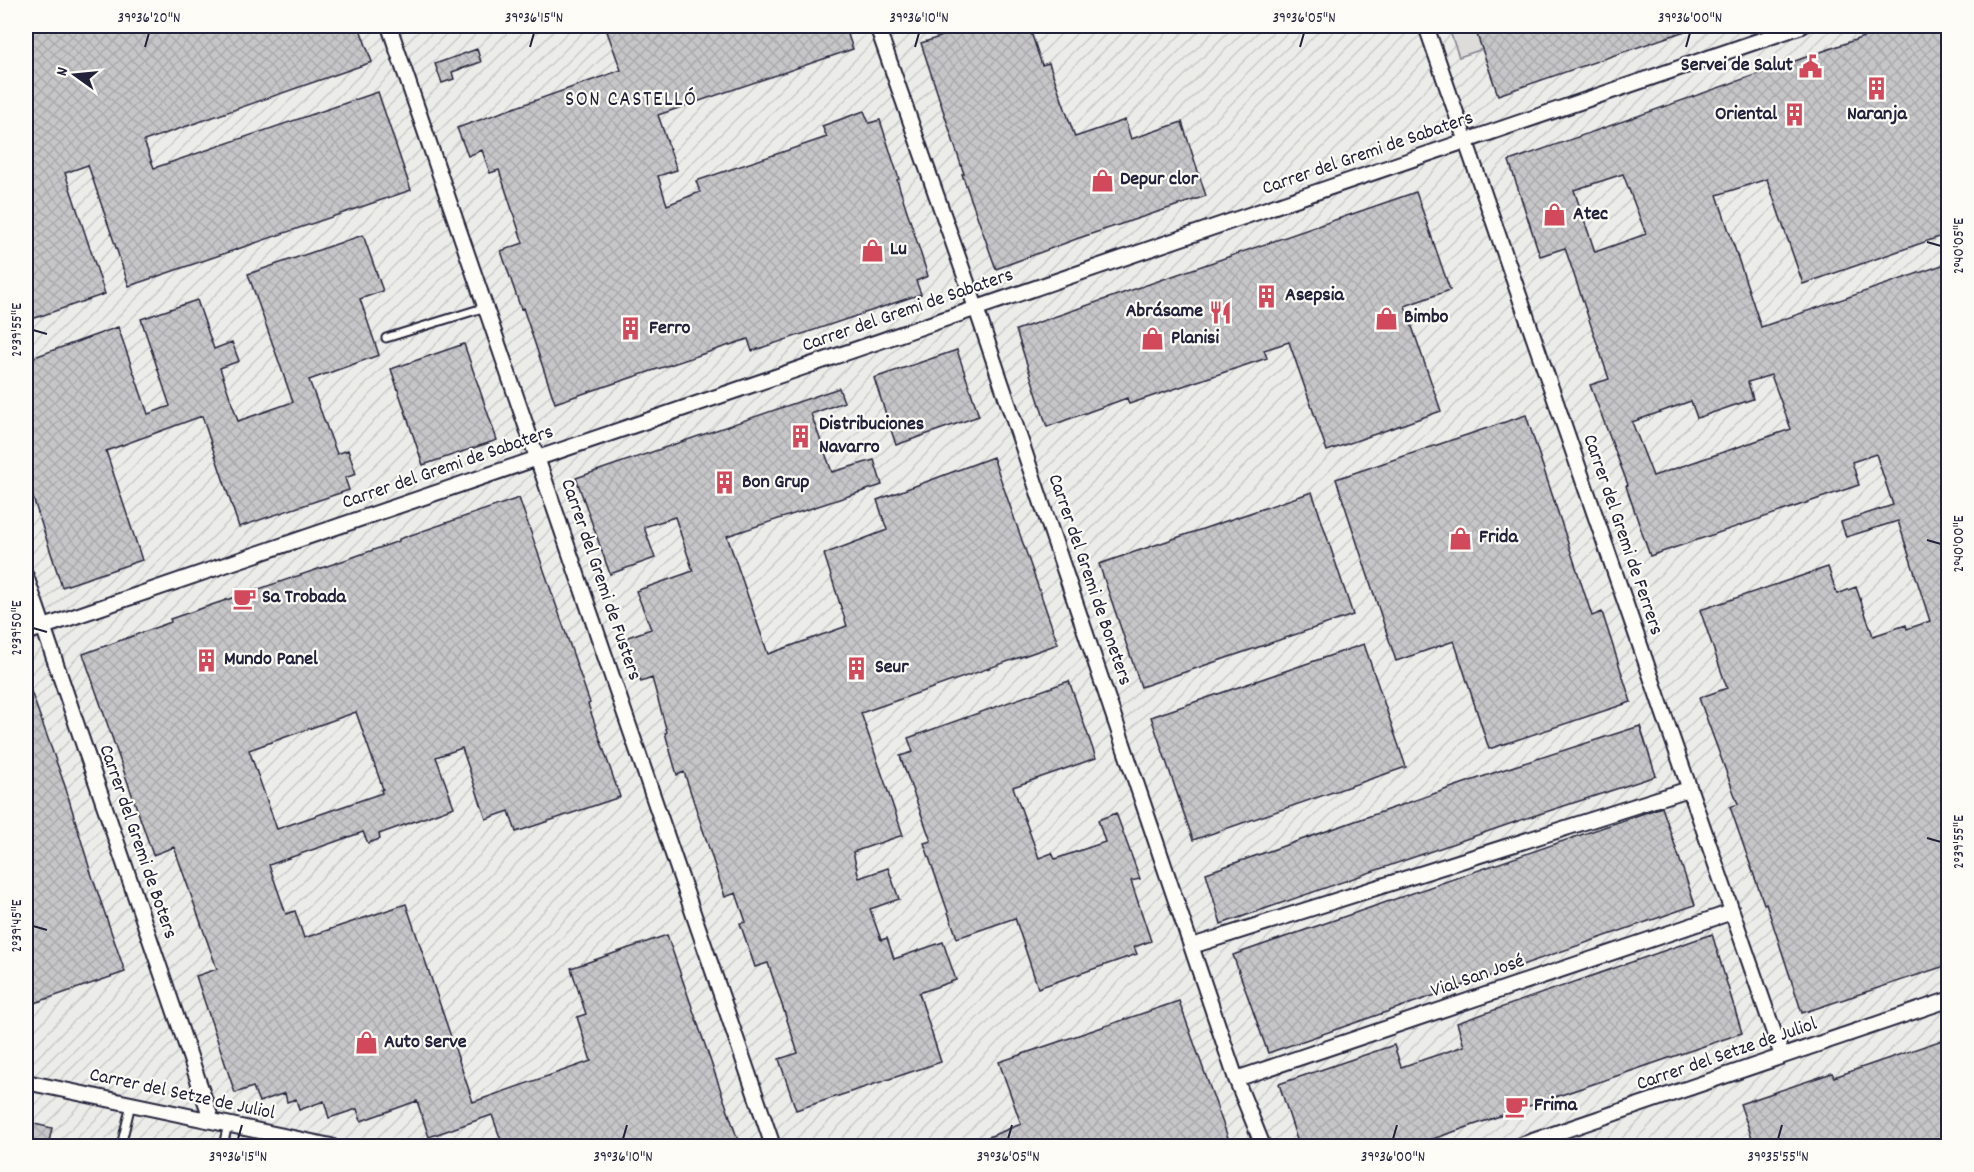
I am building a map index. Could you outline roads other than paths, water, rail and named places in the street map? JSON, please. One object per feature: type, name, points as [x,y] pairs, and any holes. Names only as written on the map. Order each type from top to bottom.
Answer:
[{"type":"street","name":"Carrer del Gremi de Fusters","points":[[389,26],[773,1146]]},
{"type":"street","name":"Carrer del Gremi de Boneters","points":[[877,26],[976,308],[1236,1079],[1263,1146]]},
{"type":"street","name":"Carrer del Gremi de Ferrers","points":[[1426,26],[1782,1056]]},
{"type":"street","name":"Carrer del Gremi de Sabaters","points":[[26,633],[1802,26]]},
{"type":"street","name":"Carrer del Gremi de Boters","points":[[26,576],[212,1121]]},
{"type":"street","points":[[1192,946],[1689,789]]},
{"type":"street","name":"Vial San José","points":[[1236,1079],[1732,912]]},
{"type":"street","name":"Carrer del Setze de Juliol","points":[[1522,1146],[1948,1000]]},
{"type":"street","name":"Carrer del Setze de Juliol","points":[[26,1082],[331,1146]]},
{"type":"lane","points":[[386,338],[486,307]]},
{"type":"lane","points":[[121,1146],[131,1104]]},
{"type":"lane","points":[[223,1146],[228,1124]]},
{"type":"place","name":"Servei de Salut","points":[[1811,66]]},
{"type":"place","name":"Naranja","points":[[1877,88]]},
{"type":"place","name":"Oriental","points":[[1795,115]]},
{"type":"place","name":"Depur clor","points":[[1102,180]]},
{"type":"place","name":"Atec","points":[[1555,215]]},
{"type":"place","name":"Lu","points":[[872,250]]},
{"type":"place","name":"Asepsia","points":[[1267,296]]},
{"type":"place","name":"Abrásame","points":[[1221,312]]},
{"type":"place","name":"Bimbo","points":[[1386,318]]},
{"type":"place","name":"Ferro","points":[[631,329]]},
{"type":"place","name":"Planisi","points":[[1153,339]]},
{"type":"place","name":"Distribuciones Navarro","points":[[801,437]]},
{"type":"place","name":"Bon Grup","points":[[724,483]]},
{"type":"place","name":"Frida","points":[[1461,538]]},
{"type":"place","name":"Sa Trobada","points":[[244,598]]},
{"type":"place","name":"Mundo Panel","points":[[206,660]]},
{"type":"place","name":"Seur","points":[[857,668]]},
{"type":"place","name":"Auto Serve","points":[[366,1043]]},
{"type":"place","name":"Frima","points":[[1516,1106]]},
{"type":"district","name":"SON CASTELLÓ","points":[[631,101]]}]
